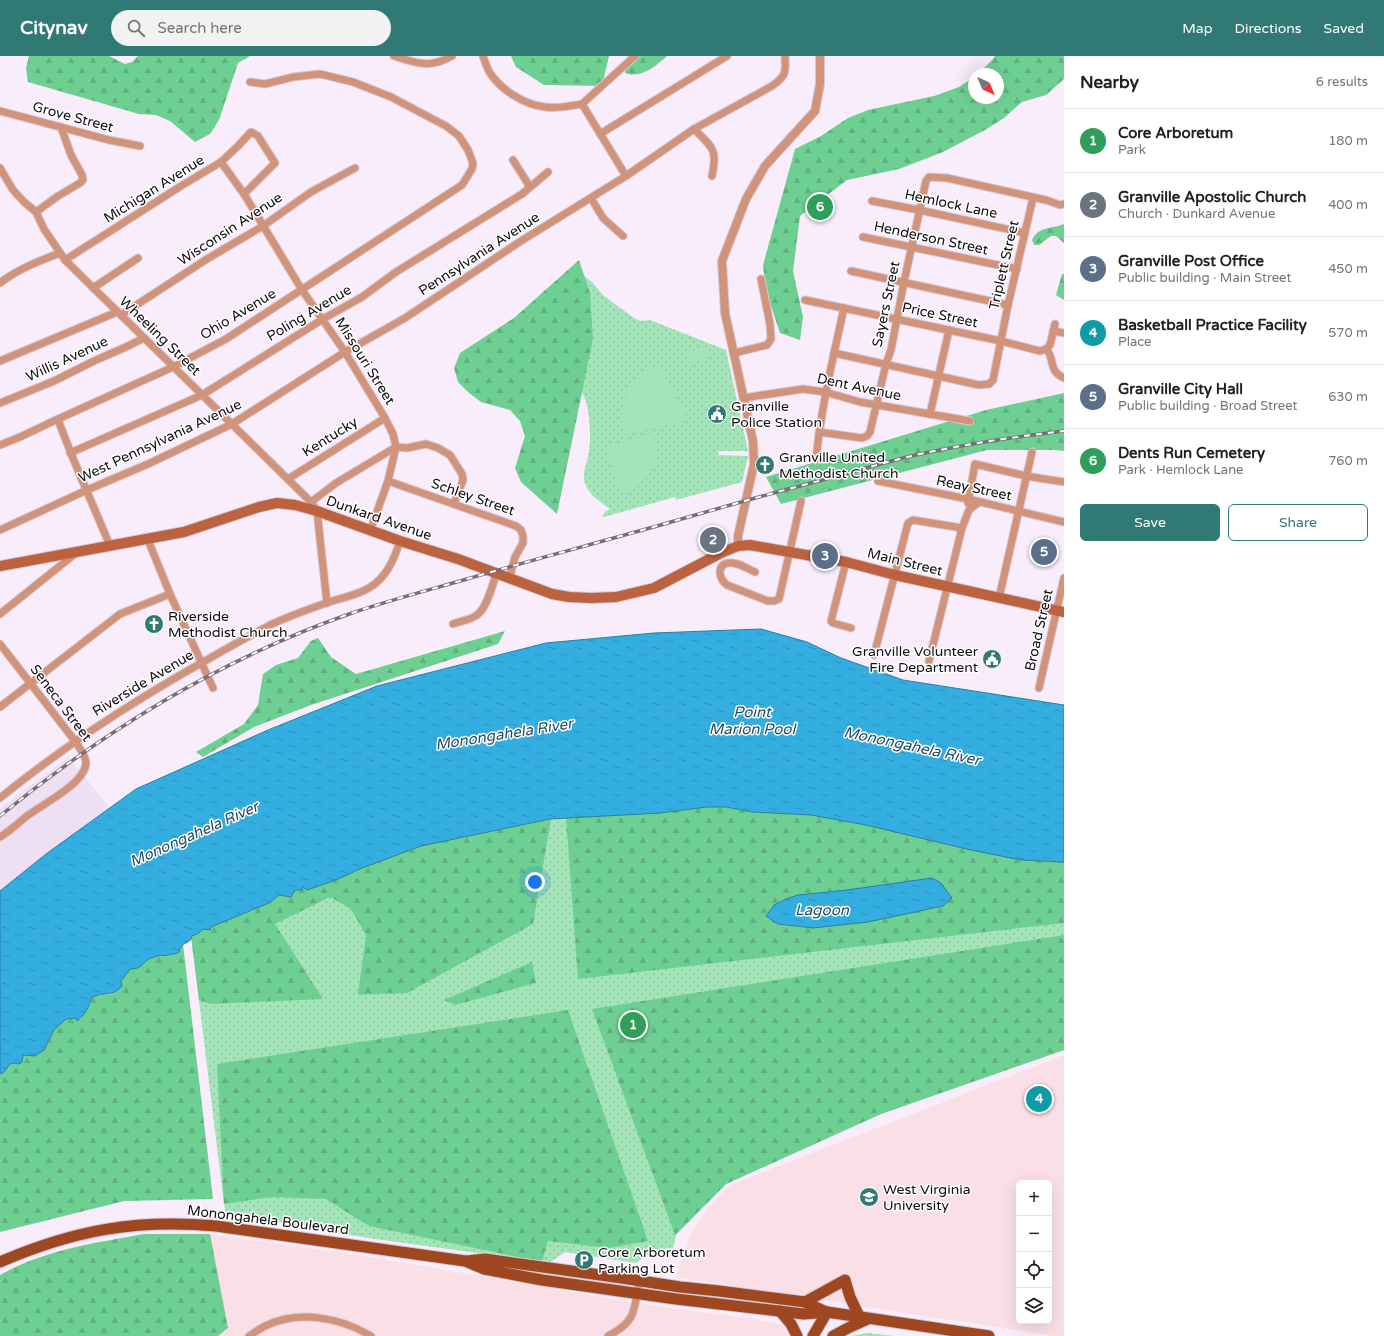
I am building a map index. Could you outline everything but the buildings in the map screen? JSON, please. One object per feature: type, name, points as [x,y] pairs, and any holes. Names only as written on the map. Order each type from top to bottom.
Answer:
[{"type":"main road","name":"Dunkard Avenue","points":[[0,566],[148,540],[184,532],[260,507],[277,503],[295,505],[317,511],[552,594],[569,597],[616,597],[654,588],[716,555],[738,546]]},
{"type":"main road","name":"Main Street","points":[[738,546],[750,545],[846,562],[895,575],[1061,611]]},
{"type":"main road","name":"Monongahela Boulevard","points":[[0,1262],[51,1242],[110,1228],[146,1224],[184,1223],[216,1226],[465,1262],[484,1269],[542,1280],[676,1299],[804,1314],[827,1312],[989,1336]]},
{"type":"main road","name":"Monongahela Boulevard","points":[[465,1262],[485,1259],[680,1287],[805,1302],[827,1312]]},
{"type":"main road","points":[[805,1302],[846,1280],[850,1297],[864,1317],[850,1327],[833,1336]]},
{"type":"main road","points":[[780,1311],[791,1324],[797,1336]]},
{"type":"main road","points":[[813,1336],[827,1312]]},
{"type":"street","points":[[394,56],[425,64],[441,62],[452,56]]},
{"type":"street","points":[[483,56],[491,74],[507,90],[516,96],[544,107],[562,107],[582,104],[635,56]]},
{"type":"street","points":[[600,134],[727,56]]},
{"type":"street","points":[[582,104],[626,176],[694,129],[781,80],[786,71],[784,56]]},
{"type":"street","points":[[738,546],[738,536],[754,464],[753,440],[725,313],[722,261],[746,199],[765,166],[815,111],[820,84],[820,56]]},
{"type":"street","name":"Ohio Avenue","points":[[0,445],[173,367],[226,339],[462,185],[472,169],[472,163],[468,150],[459,136],[446,126],[385,95],[353,82],[320,74],[293,77],[265,84],[250,82]]},
{"type":"street","name":"Grove Street","points":[[0,111],[109,140],[140,146]]},
{"type":"street","points":[[36,212],[83,180],[82,175],[71,155],[61,127]]},
{"type":"street","points":[[694,129],[710,146],[714,153],[715,161],[712,176]]},
{"type":"street","name":"Michigan Avenue","points":[[65,260],[221,162],[251,132],[258,136],[275,163],[244,194]]},
{"type":"street","points":[[513,160],[530,187]]},
{"type":"street","name":"Missouri Street","points":[[221,162],[244,194],[302,290],[346,352],[385,418],[393,434],[396,447]]},
{"type":"street","name":"Wheeling Street","points":[[0,168],[13,190],[36,212],[44,229],[65,260],[288,479],[311,502],[317,511]]},
{"type":"street","name":"Wisconsin Avenue","points":[[0,361],[119,314],[263,226],[311,192],[355,168]]},
{"type":"street","name":"Poling Avenue","points":[[70,453],[202,395],[323,319],[362,297],[396,272],[522,194],[548,172]]},
{"type":"street","name":"Pennsylvania Avenue","points":[[346,352],[405,318],[522,241],[626,176]]},
{"type":"street","name":"Sayers Street","points":[[819,432],[862,438],[867,436],[870,432],[886,364],[891,350],[919,210],[926,181],[929,177],[947,178],[1033,198]]},
{"type":"street","points":[[591,198],[603,218],[623,236]]},
{"type":"street","points":[[1033,198],[1060,205],[1064,204]]},
{"type":"street","name":"Triplett Street","points":[[938,376],[979,385],[989,384],[993,380],[1008,305],[1033,198]]},
{"type":"street","name":"Hemlock Lane","points":[[872,201],[1025,234]]},
{"type":"street","name":"Henderson Street","points":[[863,238],[1017,269]]},
{"type":"street","points":[[0,282],[7,277],[60,253]]},
{"type":"street","points":[[93,288],[138,258]]},
{"type":"street","points":[[851,271],[1008,305]]},
{"type":"street","points":[[734,353],[767,345],[771,339],[770,324],[761,279]]},
{"type":"street","name":"Price Street","points":[[805,300],[1001,341],[1040,351],[1046,349]]},
{"type":"street","points":[[816,460],[825,392],[844,308]]},
{"type":"street","points":[[1064,333],[1054,327],[1050,345],[1046,349],[1050,353],[1052,366],[1055,372],[1064,378]]},
{"type":"street","points":[[930,414],[949,330]]},
{"type":"street","name":"Willis Avenue","points":[[0,403],[54,381],[144,338]]},
{"type":"street","name":"West Pennsylvania Avenue","points":[[0,530],[148,464],[232,424],[346,352]]},
{"type":"street","points":[[834,353],[938,376]]},
{"type":"street","name":"Dent Avenue","points":[[743,398],[802,389],[825,392],[877,404],[970,421]]},
{"type":"street","name":"Kentucky","points":[[288,479],[385,418]]},
{"type":"street","points":[[58,419],[70,453],[110,546]]},
{"type":"street","points":[[311,502],[336,484],[396,447],[407,448],[426,444],[438,448],[450,455],[462,474],[463,480],[454,504]]},
{"type":"street","points":[[370,530],[388,481],[396,447]]},
{"type":"street","points":[[999,598],[1032,452]]},
{"type":"street","points":[[929,661],[962,528],[968,510],[968,499],[975,464],[1026,476],[1064,482]]},
{"type":"street","name":"Schley Street","points":[[388,481],[516,526],[521,530],[524,536],[523,543],[515,557],[509,579]]},
{"type":"street","name":"Reay Street","points":[[878,481],[968,499],[1064,522]]},
{"type":"street","points":[[755,572],[733,563],[728,563],[723,565],[720,570],[720,575],[722,581],[727,585],[768,601],[779,599],[801,501]]},
{"type":"street","points":[[968,510],[979,502]]},
{"type":"street","points":[[317,511],[327,603]]},
{"type":"street","points":[[874,655],[908,523],[913,520],[962,528]]},
{"type":"street","points":[[148,540],[170,594],[213,688]]},
{"type":"street","name":"Riverside Avenue","points":[[1,796],[74,741],[147,694],[274,623],[369,588],[380,579],[390,566],[400,541]]},
{"type":"street","points":[[0,614],[76,553]]},
{"type":"street","points":[[716,555],[723,565]]},
{"type":"street","points":[[846,562],[831,621],[833,623],[851,628]]},
{"type":"street","points":[[453,624],[472,618],[479,614],[483,609],[496,574]]},
{"type":"street","name":"Broad Street","points":[[1039,688],[1061,611],[1064,578]]},
{"type":"street","points":[[0,707],[120,614],[170,594]]},
{"type":"street","name":"Seneca Street","points":[[0,644],[74,741],[85,758],[86,764],[84,771],[54,800],[28,815],[0,837]]},
{"type":"street","points":[[608,1336],[621,1329],[629,1322],[634,1312],[639,1281]]},
{"type":"street","points":[[249,1336],[264,1326],[290,1319],[319,1317],[346,1323],[371,1336]]},
{"type":"shaded area","points":[[68,757],[110,808],[46,854],[0,891],[0,808]]},
{"type":"shaded area","name":"West Virginia University","points":[[1064,1055],[1064,1336],[1053,1336],[676,1277],[690,1236],[707,1209],[730,1185]]},
{"type":"shaded area","points":[[210,1234],[359,1255],[623,1301],[753,1319],[783,1325],[789,1336],[0,1336],[0,1275],[16,1266],[75,1246],[128,1237]]},
{"type":"green space","points":[[29,56],[109,56],[125,64],[132,62],[138,56],[250,56],[238,63],[219,120],[210,134],[195,142],[170,121],[156,115],[139,114],[28,82],[26,68]]},
{"type":"green space","points":[[511,56],[609,56],[602,86],[544,85],[516,67]]},
{"type":"green space","points":[[628,56],[667,56],[658,64],[642,73],[631,74],[625,73],[625,65]]},
{"type":"green space","points":[[995,56],[1064,56],[1064,79],[1046,95],[1022,102],[1004,118],[985,130],[943,152],[899,169],[847,180],[800,216],[793,271],[803,317],[800,340],[780,333],[766,291],[763,265],[795,149],[821,136],[848,118],[868,110],[934,96],[959,87],[968,81],[968,104],[1004,104],[1004,68],[984,68]]},
{"type":"green space","points":[[1064,224],[1064,243],[1056,236],[1051,236],[1039,245],[1034,245],[1032,240],[1038,232]]},
{"type":"green space","points":[[579,260],[590,293],[593,339],[557,514],[521,482],[515,468],[525,436],[520,421],[510,410],[481,402],[468,392],[458,382],[454,368],[460,353],[514,318]]},
{"type":"green space","points":[[1062,274],[1064,274],[1064,300],[1056,295]]},
{"type":"green space","points":[[584,276],[592,282],[604,296],[634,318],[640,321],[650,320],[726,350],[748,451],[718,451],[718,455],[748,456],[742,482],[676,500],[675,497],[604,517],[602,516],[610,509],[597,500],[587,488],[584,479],[590,440],[586,402],[543,292],[557,280]]},
{"type":"green space","points":[[708,346],[711,356],[689,363],[686,352]]},
{"type":"green space","points":[[659,364],[686,415],[683,421],[624,435],[621,413],[627,392],[632,383],[640,375]]},
{"type":"green space","points":[[1064,393],[1064,451],[987,450],[781,504],[766,477],[986,410]]},
{"type":"green space","points":[[652,433],[656,442],[656,451],[652,469],[647,477],[633,489],[624,493],[619,487],[606,447]]},
{"type":"green space","points":[[505,631],[498,644],[311,705],[254,727],[203,757],[196,752],[244,724],[258,705],[263,674],[276,665],[298,658],[311,641],[318,638],[331,657],[356,674]]},
{"type":"green space","points":[[707,807],[726,807],[752,812],[811,815],[866,825],[1021,860],[1064,862],[1064,923],[578,979],[566,818],[661,813]],"holes":[[[847,890],[952,898],[943,906],[931,909],[813,928],[778,924],[798,895]]]},
{"type":"green space","points":[[661,813],[1021,860],[1064,862],[1064,1050],[881,1114],[726,1184],[676,1235],[673,1248],[654,1250],[636,1263],[565,1252],[549,1263],[368,1238],[226,1213],[191,936],[551,819]]},
{"type":"green space","points":[[551,819],[533,924],[407,993],[358,995],[366,935],[351,909],[330,897],[275,924],[323,999],[211,1004],[199,1000],[191,936],[199,933],[203,929],[210,930],[211,927],[269,903],[279,895],[291,897],[295,890],[348,875],[357,870],[421,846]]},
{"type":"green space","points":[[1064,935],[1064,1050],[881,1114],[726,1184],[675,1235],[592,1009]]},
{"type":"green space","points":[[183,944],[213,1199],[124,1201],[0,1232],[0,1074],[3,1073],[10,1064],[18,1064],[22,1059],[22,1055],[35,1056],[44,1050],[54,1030],[66,1019],[80,1019],[90,1004],[91,998],[94,996],[112,994],[130,969],[153,957],[173,955]]},
{"type":"green space","points":[[532,962],[536,983],[455,1005],[444,1000]]},
{"type":"green space","points":[[568,1010],[648,1241],[609,1248],[548,1241],[542,1262],[369,1226],[326,1199],[270,1197],[224,1204],[217,1064]]},
{"type":"green space","points":[[144,1234],[210,1234],[228,1328],[218,1336],[0,1336],[0,1275],[17,1266],[52,1253],[89,1244]]},
{"type":"green space","points":[[867,1333],[895,1336],[851,1336]]},
{"type":"water","name":"Point Marion Pool","points":[[761,629],[807,642],[841,658],[903,680],[1064,705],[1064,862],[1021,860],[971,850],[866,825],[811,815],[752,812],[726,807],[707,807],[661,813],[550,819],[421,846],[307,890],[303,887],[302,890],[295,890],[291,897],[279,895],[269,903],[211,927],[210,930],[203,929],[183,944],[179,952],[154,957],[138,968],[130,969],[121,981],[122,986],[118,990],[91,998],[86,1011],[80,1019],[77,1021],[76,1018],[66,1019],[54,1030],[44,1050],[35,1056],[23,1055],[22,1062],[19,1064],[10,1064],[3,1073],[0,1074],[0,891],[46,854],[136,789],[268,730],[377,686],[546,643],[654,633]]},
{"type":"water","name":"Lagoon","points":[[932,878],[941,883],[952,898],[943,906],[868,922],[813,928],[778,924],[766,916],[774,905],[798,895],[847,890]]},
{"type":"railway","points":[[0,816],[81,754],[167,699],[212,674],[257,652],[304,631],[352,613],[395,599],[890,461],[971,444],[1064,431]]},
{"type":"place","name":"Dents Run Cemetery","points":[[820,207]]},
{"type":"place","name":"Granville Police Station","points":[[717,414]]},
{"type":"place","name":"Granville United Methodist Church","points":[[765,465]]},
{"type":"place","name":"Granville Apostolic Church","points":[[713,540]]},
{"type":"place","name":"Granville City Hall","points":[[1044,552]]},
{"type":"place","name":"Granville Post Office","points":[[825,556]]},
{"type":"place","name":"Riverside Methodist Church","points":[[154,624]]},
{"type":"place","name":"Granville Volunteer Fire Department","points":[[992,659]]},
{"type":"place","name":"Core Arboretum","points":[[633,1025]]},
{"type":"place","name":"Basketball Practice Facility","points":[[1039,1099]]},
{"type":"place","name":"West Virginia University","points":[[869,1197]]},
{"type":"place","name":"Core Arboretum Parking Lot","points":[[584,1260]]},
{"type":"water label","name":"Monongahela River","points":[[504,734]]},
{"type":"water label","name":"Monongahela River","points":[[912,746]]},
{"type":"water label","name":"Monongahela River","points":[[194,834]]}]
